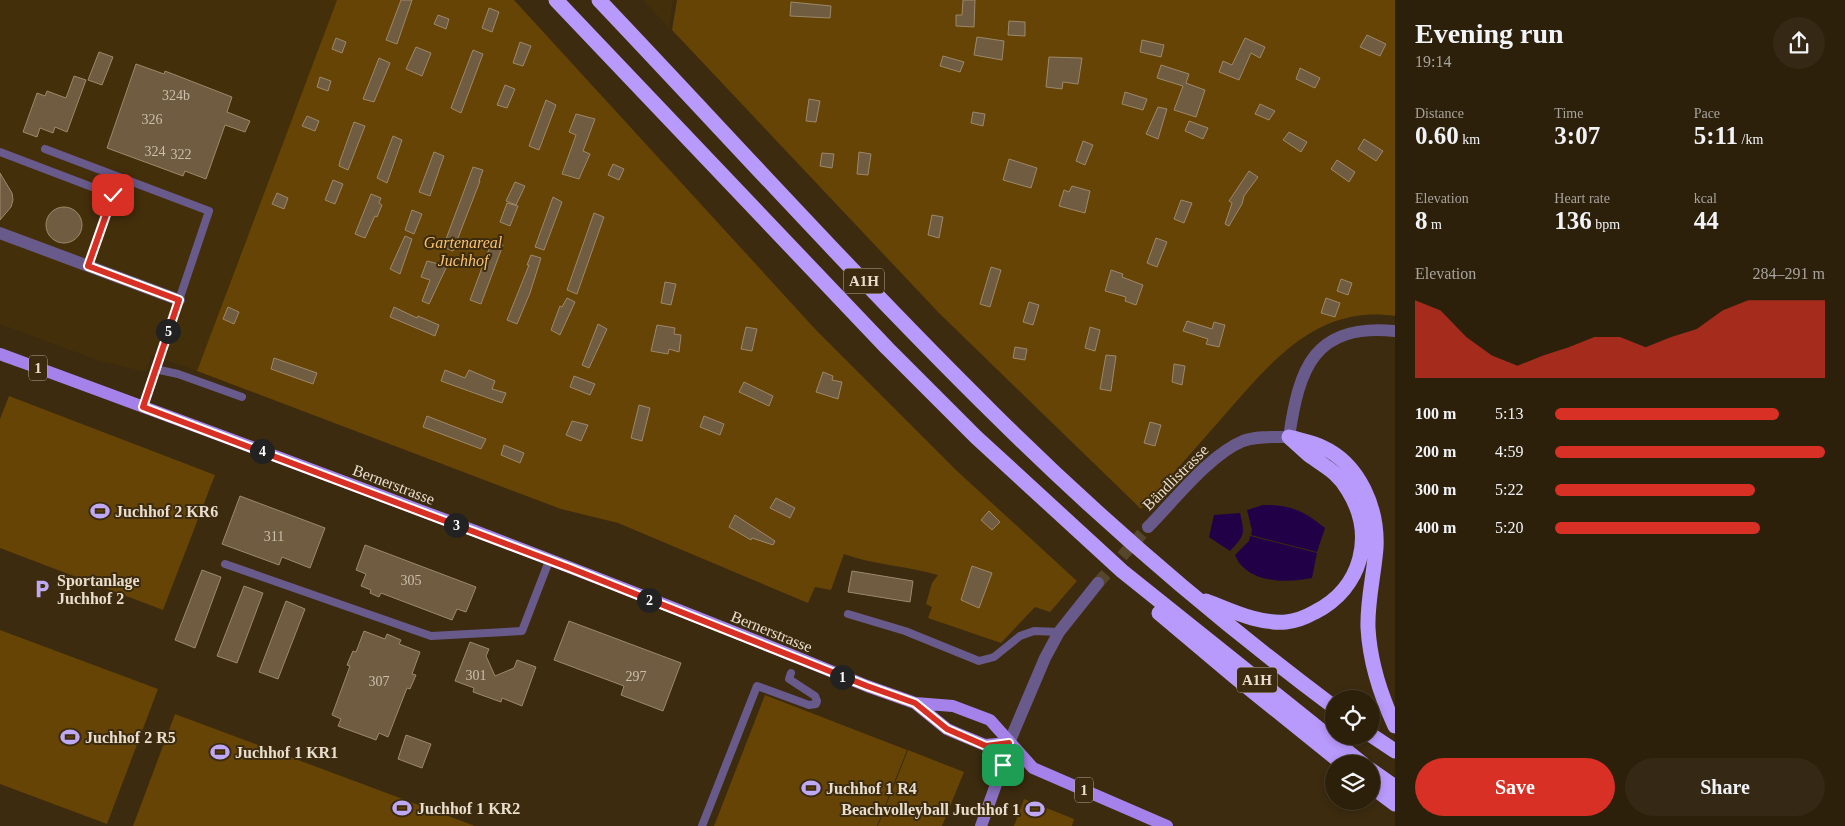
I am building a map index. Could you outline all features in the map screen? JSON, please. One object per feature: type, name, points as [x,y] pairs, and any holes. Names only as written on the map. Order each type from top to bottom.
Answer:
[{"type":"highway","name":"A1H","points":[[556,0],[887,348],[976,437],[1139,586],[1155,609],[1318,737]]},
{"type":"highway","name":"A1H","points":[[599,0],[908,327],[998,418],[1120,532],[1195,597],[1325,700]]},
{"type":"highway","points":[[1195,597],[1252,619],[1269,622],[1287,622],[1303,618],[1326,607],[1340,595],[1353,576],[1360,557],[1363,537],[1356,504],[1338,476],[1325,464],[1310,456],[1289,437]]},
{"type":"highway","points":[[1289,437],[1315,444],[1331,453],[1352,471],[1367,494],[1374,512],[1376,549],[1368,605],[1370,649],[1374,671],[1392,720]]},
{"type":"highway","points":[[1318,737],[1335,755]]},
{"type":"highway","points":[[1318,737],[1344,755]]},
{"type":"highway","points":[[1380,740],[1395,750]]},
{"type":"highway","points":[[1380,779],[1395,787]]},
{"type":"highway","points":[[1380,785],[1395,804]]},
{"type":"main road","name":"Bernerstrasse","points":[[1,356],[143,407],[549,561],[867,686],[915,703],[953,706],[990,720],[1033,768],[1166,826]]},
{"type":"main road","name":"Bernerstrasse","points":[[915,703],[947,729],[986,746],[1009,743]]},
{"type":"main road","points":[[981,826],[1009,743]]},
{"type":"street","points":[[0,233],[179,300]]},
{"type":"street","points":[[1289,437],[1305,372],[1320,348],[1331,340],[1349,333],[1368,329],[1395,330]]},
{"type":"street","name":"Bändlistrasse","points":[[1148,527],[1224,451],[1244,441],[1258,438],[1289,437]]},
{"type":"street","points":[[1009,743],[1045,658],[1059,632],[1098,583]]},
{"type":"lane","points":[[45,149],[210,211],[143,407]]},
{"type":"lane","points":[[0,152],[113,195],[88,266]]},
{"type":"lane","points":[[156,370],[178,374],[242,397]]},
{"type":"lane","points":[[224,564],[431,636],[522,631],[549,561]]},
{"type":"lane","points":[[848,614],[906,631],[979,661],[994,657],[1020,636],[1034,631],[1059,632]]},
{"type":"lane","points":[[702,826],[757,686],[809,705],[816,704],[815,696],[789,679],[791,673]]},
{"type":"shaded area","points":[[0,0],[337,0],[197,371],[152,355],[146,372],[97,360],[0,324]]},
{"type":"shaded area","points":[[643,0],[673,0],[669,28]]},
{"type":"shaded area","points":[[1263,505],[1289,507],[1310,517],[1325,528],[1317,552],[1251,535],[1252,530],[1247,510]]},
{"type":"shaded area","points":[[1240,513],[1243,526],[1242,534],[1239,541],[1230,551],[1209,537],[1214,515]]},
{"type":"shaded area","points":[[1250,536],[1317,553],[1312,578],[1280,581],[1249,572],[1241,565],[1235,555],[1249,541]]},
{"type":"green space","name":"Gartenareal Juchhof","points":[[337,0],[514,0],[817,331],[956,470],[1077,581],[1050,612],[1035,607],[1001,643],[928,618],[932,607],[926,604],[932,583],[938,575],[867,561],[844,554],[831,590],[815,587],[808,603],[618,523],[561,509],[197,371]]},
{"type":"green space","points":[[677,0],[1395,0],[1395,316],[1367,315],[1341,319],[1317,329],[1296,343],[1276,359],[1258,378],[1141,509],[939,313],[672,30]]},
{"type":"green space","name":"Juchhof 2 KR6","points":[[9,396],[215,475],[163,610],[0,548],[0,419]]},
{"type":"green space","name":"Juchhof 2 R5","points":[[0,630],[158,689],[107,824],[0,784]]},
{"type":"green space","name":"Juchhof 1 R4","points":[[765,695],[907,750],[877,826],[714,826]]},
{"type":"green space","name":"Juchhof 1 KR1","points":[[175,714],[475,826],[133,826]]},
{"type":"green space","points":[[908,750],[964,772],[942,826],[878,826]]},
{"type":"green space","name":"Beachvolleyball Juchhof 1","points":[[1024,799],[1074,819],[1072,826],[1014,826]]},
{"type":"building","points":[[401,0],[412,0],[397,44],[386,40]]},
{"type":"building","points":[[963,0],[975,0],[974,27],[956,26],[956,15],[962,15]]},
{"type":"building","points":[[791,2],[831,6],[830,18],[790,16]]},
{"type":"building","points":[[489,8],[499,12],[492,32],[482,28]]},
{"type":"building","points":[[438,15],[449,19],[446,29],[434,24]]},
{"type":"building","points":[[1009,21],[1025,22],[1025,36],[1008,35]]},
{"type":"building","points":[[1367,35],[1386,44],[1380,56],[1360,47]]},
{"type":"building","points":[[977,37],[1004,41],[1002,60],[974,55]]},
{"type":"building","points":[[336,38],[346,42],[342,53],[332,49]]},
{"type":"building","points":[[1245,38],[1265,47],[1260,58],[1251,53],[1239,80],[1219,72],[1223,61],[1232,65]]},
{"type":"building","points":[[1142,40],[1164,45],[1161,57],[1140,52]]},
{"type":"building","points":[[520,42],[531,46],[523,66],[513,63]]},
{"type":"building","points":[[416,47],[431,53],[422,76],[406,69]]},
{"type":"building","points":[[473,50],[483,54],[461,113],[451,108]]},
{"type":"building","points":[[99,52],[113,57],[102,85],[88,80]]},
{"type":"building","points":[[943,56],[964,62],[960,72],[940,66]]},
{"type":"building","points":[[1049,57],[1082,58],[1078,84],[1063,82],[1062,89],[1046,87]]},
{"type":"building","points":[[379,58],[390,63],[374,102],[363,99]]},
{"type":"building","points":[[136,64],[164,74],[165,71],[232,97],[227,112],[250,121],[245,132],[225,125],[206,179],[185,171],[183,176],[107,148]]},
{"type":"building","points":[[1161,65],[1189,74],[1186,83],[1205,90],[1196,117],[1174,110],[1183,86],[1157,78]]},
{"type":"building","points":[[1300,68],[1320,78],[1315,88],[1296,79]]},
{"type":"building","points":[[74,76],[86,80],[67,132],[55,127],[53,133],[40,128],[37,137],[23,132],[37,93],[45,96],[47,91],[66,98]]},
{"type":"building","points":[[320,77],[331,81],[328,91],[317,87]]},
{"type":"building","points":[[505,85],[515,89],[507,108],[497,105]]},
{"type":"building","points":[[1125,92],[1147,99],[1143,110],[1122,104]]},
{"type":"building","points":[[809,99],[820,101],[816,122],[806,121]]},
{"type":"building","points":[[546,100],[556,105],[539,150],[529,146]]},
{"type":"building","points":[[1260,104],[1275,111],[1269,120],[1255,114]]},
{"type":"building","points":[[1158,107],[1167,109],[1158,139],[1146,134]]},
{"type":"building","points":[[973,112],[985,114],[983,126],[971,123]]},
{"type":"building","points":[[576,114],[595,119],[583,151],[590,154],[579,179],[562,174],[576,135],[569,132]]},
{"type":"building","points":[[307,116],[319,121],[315,131],[302,126]]},
{"type":"building","points":[[1189,121],[1208,128],[1203,139],[1185,131]]},
{"type":"building","points":[[354,122],[365,126],[348,170],[339,166]]},
{"type":"building","points":[[1289,132],[1307,142],[1301,152],[1283,140]]},
{"type":"building","points":[[393,136],[402,140],[387,183],[377,178]]},
{"type":"building","points":[[1364,139],[1383,151],[1376,161],[1358,149]]},
{"type":"building","points":[[1083,141],[1093,145],[1085,165],[1076,161]]},
{"type":"building","points":[[434,152],[444,156],[430,196],[419,192]]},
{"type":"building","points":[[859,152],[871,154],[868,175],[857,174]]},
{"type":"building","points":[[822,153],[834,154],[832,168],[820,166]]},
{"type":"building","points":[[1009,159],[1037,168],[1031,188],[1003,180]]},
{"type":"building","points":[[1337,160],[1355,172],[1349,182],[1331,169]]},
{"type":"building","points":[[613,164],[624,169],[619,180],[608,175]]},
{"type":"building","points":[[473,167],[483,170],[453,251],[443,247]]},
{"type":"building","points":[[1249,171],[1258,177],[1244,196],[1242,204],[1229,226],[1225,224],[1232,203],[1229,201]]},
{"type":"building","points":[[0,173],[12,193],[13,200],[11,207],[0,220]]},
{"type":"building","points":[[333,180],[343,184],[335,204],[325,200]]},
{"type":"building","points":[[515,182],[525,186],[516,205],[506,201]]},
{"type":"building","points":[[1072,186],[1090,191],[1085,213],[1059,206],[1064,190],[1069,192]]},
{"type":"building","points":[[277,193],[288,198],[284,209],[272,204]]},
{"type":"building","points":[[371,194],[381,198],[379,203],[382,205],[365,238],[355,234]]},
{"type":"building","points":[[553,197],[562,202],[544,250],[535,247]]},
{"type":"building","points":[[1181,200],[1192,203],[1184,223],[1174,219]]},
{"type":"building","points":[[507,203],[518,206],[510,226],[500,222]]},
{"type":"building","points":[[64,207],[71,208],[77,212],[81,218],[81,232],[77,238],[71,242],[64,243],[57,242],[51,238],[47,232],[46,225],[47,218],[51,212],[57,208]]},
{"type":"building","points":[[412,210],[422,214],[414,234],[405,230]]},
{"type":"building","points":[[594,213],[604,217],[577,294],[567,290]]},
{"type":"building","points":[[932,215],[943,217],[939,238],[928,235]]},
{"type":"building","points":[[405,236],[412,239],[400,274],[390,269]]},
{"type":"building","points":[[1156,238],[1167,242],[1157,267],[1147,263]]},
{"type":"building","points":[[492,241],[503,245],[481,304],[470,300]]},
{"type":"building","points":[[531,255],[541,258],[530,293],[517,324],[507,320],[529,265],[527,265]]},
{"type":"building","points":[[427,261],[447,266],[429,304],[422,301],[430,280],[421,277]]},
{"type":"building","points":[[991,267],[1001,270],[990,307],[980,304]]},
{"type":"building","points":[[1111,270],[1123,274],[1122,277],[1143,285],[1136,305],[1125,301],[1126,297],[1105,291]]},
{"type":"building","points":[[1341,279],[1352,283],[1348,295],[1337,291]]},
{"type":"building","points":[[665,282],[676,284],[671,305],[661,303]]},
{"type":"building","points":[[567,298],[575,302],[560,335],[551,330],[560,306],[562,307]]},
{"type":"building","points":[[1326,298],[1340,303],[1335,317],[1321,313]]},
{"type":"building","points":[[1029,302],[1039,305],[1033,325],[1023,322]]},
{"type":"building","points":[[228,307],[239,312],[234,324],[223,319]]},
{"type":"building","points":[[394,307],[417,318],[418,316],[439,325],[435,336],[390,317]]},
{"type":"building","points":[[1187,321],[1212,329],[1214,322],[1225,325],[1219,347],[1206,344],[1208,339],[1183,331]]},
{"type":"building","points":[[598,324],[607,329],[589,368],[582,365]]},
{"type":"building","points":[[657,325],[675,328],[674,334],[681,335],[679,352],[669,349],[668,354],[651,351]]},
{"type":"building","points":[[746,327],[757,329],[752,351],[741,349]]},
{"type":"building","points":[[1090,327],[1100,330],[1095,351],[1085,348]]},
{"type":"building","points":[[1015,347],[1027,349],[1025,360],[1013,358]]},
{"type":"building","points":[[1106,355],[1116,356],[1111,391],[1100,389]]},
{"type":"building","points":[[274,358],[317,373],[313,384],[271,369]]},
{"type":"building","points":[[1174,364],[1185,366],[1182,385],[1172,382]]},
{"type":"building","points":[[445,370],[465,378],[469,370],[495,381],[492,389],[506,393],[502,403],[441,381]]},
{"type":"building","points":[[823,372],[833,376],[832,380],[842,382],[838,399],[816,392]]},
{"type":"building","points":[[574,376],[595,384],[590,395],[570,387]]},
{"type":"building","points":[[744,382],[773,396],[769,406],[739,392]]},
{"type":"building","points":[[639,405],[650,408],[642,441],[631,438]]},
{"type":"building","points":[[427,416],[486,439],[481,449],[423,427]]},
{"type":"building","points":[[704,416],[724,424],[720,435],[700,427]]},
{"type":"building","points":[[572,421],[588,425],[581,441],[566,435]]},
{"type":"building","points":[[1150,422],[1161,425],[1155,446],[1144,443]]},
{"type":"building","points":[[504,445],[524,453],[520,463],[501,455]]},
{"type":"building","points":[[240,496],[325,528],[310,568],[282,557],[279,565],[222,544]]},
{"type":"building","points":[[776,498],[795,508],[790,518],[770,508]]},
{"type":"building","points":[[989,511],[1000,522],[992,530],[981,520]]},
{"type":"building","points":[[735,515],[775,541],[773,545],[752,538],[751,540],[729,527]]},
{"type":"building","points":[[365,545],[476,587],[466,612],[457,609],[452,620],[381,593],[379,597],[370,593],[371,590],[361,586],[366,574],[356,570]]},
{"type":"building","points":[[972,566],[992,573],[979,608],[961,600]]},
{"type":"building","points":[[202,570],[221,577],[195,648],[175,640]]},
{"type":"building","points":[[852,571],[913,581],[910,602],[848,592]]},
{"type":"building","points":[[244,586],[263,593],[237,663],[217,656]]},
{"type":"building","points":[[286,601],[305,609],[278,679],[259,672]]},
{"type":"building","points":[[569,621],[681,663],[663,711],[621,695],[624,686],[554,660]]},
{"type":"building","points":[[364,631],[385,639],[387,634],[401,640],[399,644],[420,652],[412,674],[416,675],[410,689],[407,688],[388,737],[379,733],[376,740],[338,726],[341,719],[332,715],[350,666],[347,665],[353,651],[356,652]]},
{"type":"building","points":[[470,642],[489,649],[486,656],[495,676],[514,668],[517,660],[536,667],[522,706],[502,698],[501,702],[473,692],[474,688],[455,681]]},
{"type":"building","points":[[406,735],[431,744],[422,768],[398,759]]},
{"type":"tunnel","points":[[1098,583],[1148,527]]},
{"type":"place","name":"Juchhof 2 KR6","points":[[100,511]]},
{"type":"place","name":"Sportanlage Juchhof 2","points":[[42,589]]},
{"type":"place","name":"Juchhof 2 R5","points":[[70,737]]},
{"type":"place","name":"Juchhof 1 KR1","points":[[220,752]]},
{"type":"place","name":"Juchhof 1 R4","points":[[811,788]]},
{"type":"place","name":"Juchhof 1 KR2","points":[[402,808]]},
{"type":"place","name":"Beachvolleyball Juchhof 1","points":[[1035,809]]},
{"type":"route","points":[[113,195],[88,266],[179,300],[143,407],[570,568],[867,686],[915,703],[947,729],[986,746],[1009,743],[1003,765]]}]
